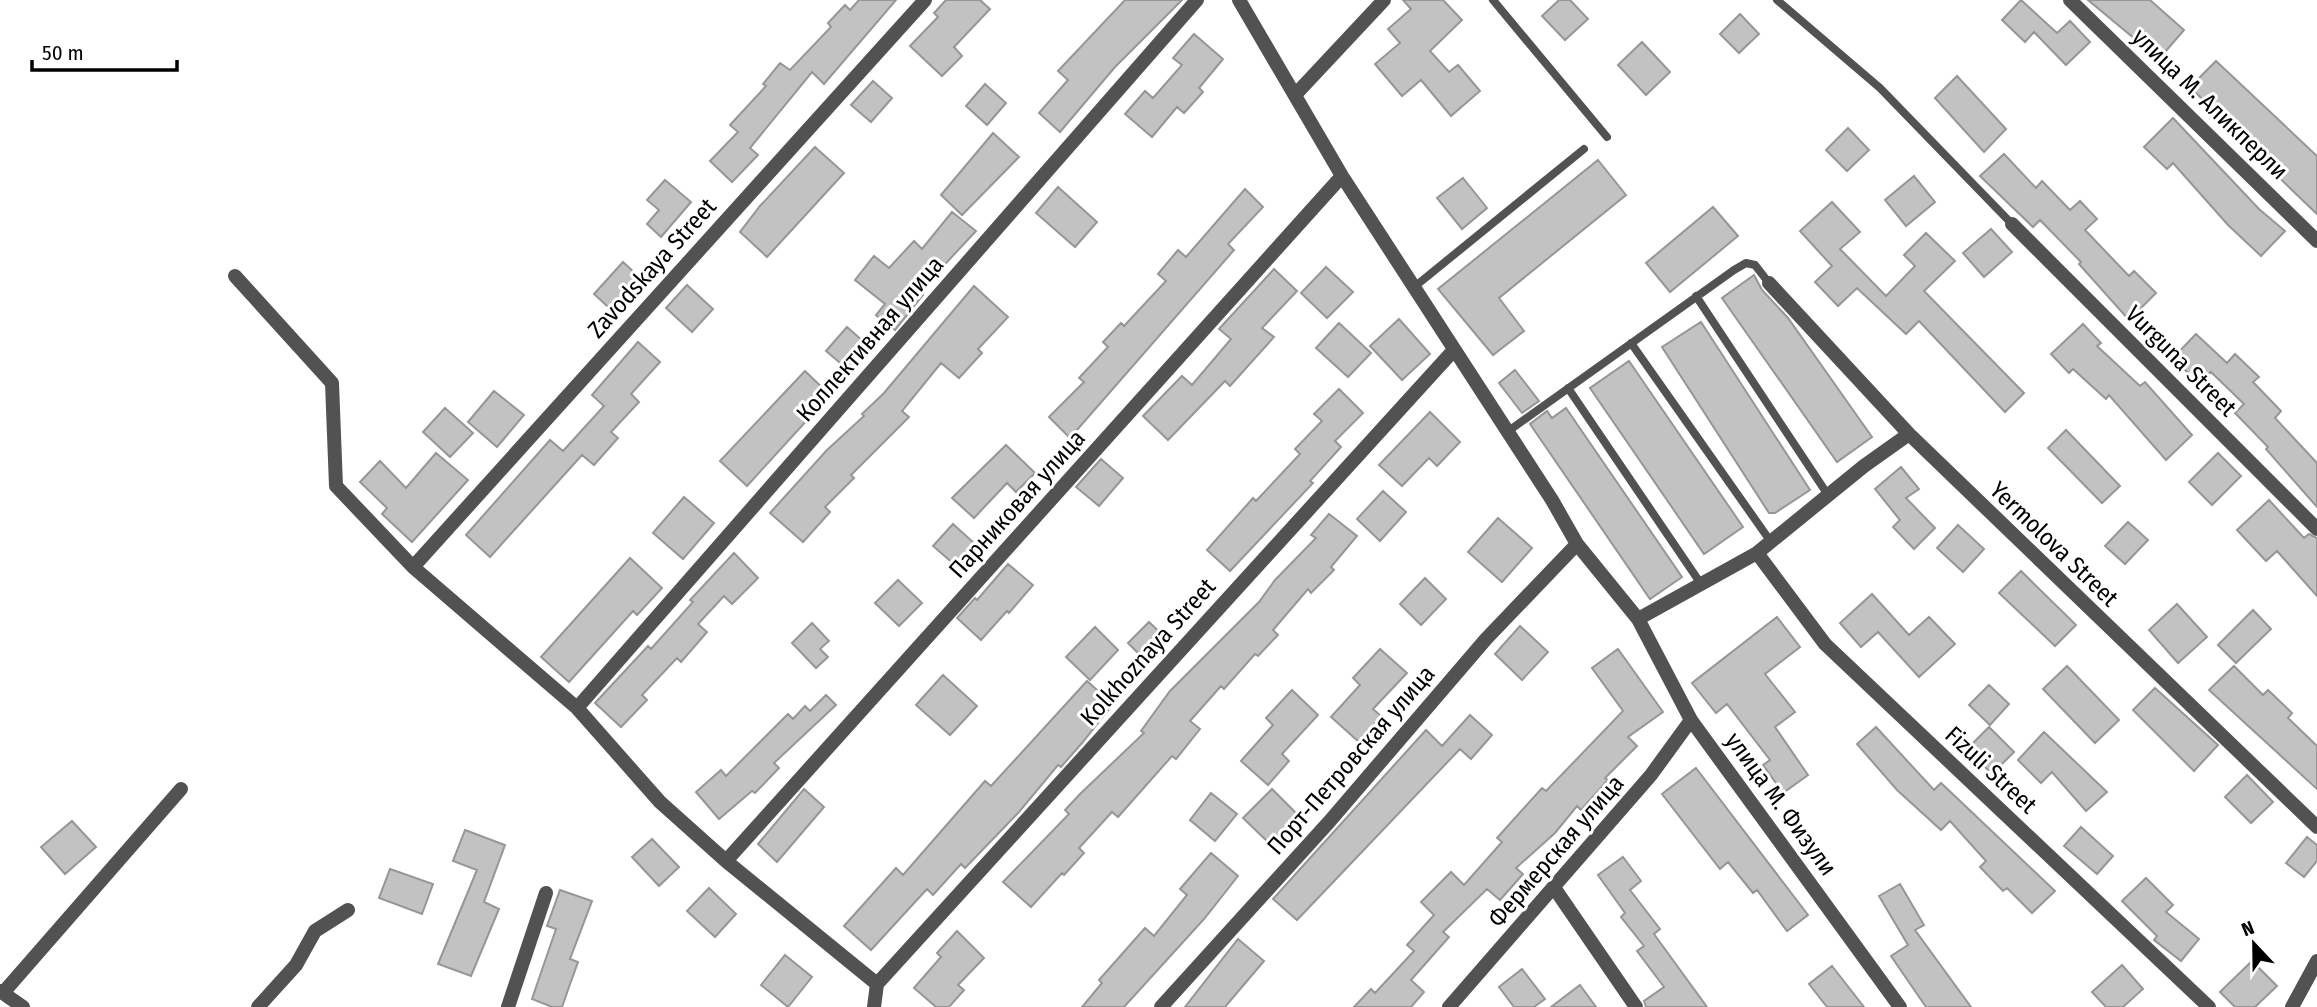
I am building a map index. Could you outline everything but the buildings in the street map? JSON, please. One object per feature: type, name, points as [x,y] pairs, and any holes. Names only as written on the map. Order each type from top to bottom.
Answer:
[{"type":"street","name":"Zavodskaya Street","points":[[413,566],[925,0]]},
{"type":"street","name":"Коллективная улица","points":[[577,708],[1197,0]]},
{"type":"street","name":"улица М. Физули","points":[[1239,0],[1342,176],[1577,544],[1638,620],[1691,720],[1900,1007]]},
{"type":"street","points":[[1295,95],[1384,0]]},
{"type":"street","name":"улица М. Аликперли","points":[[2070,0],[2317,241]]},
{"type":"street","name":"Парниковая улица","points":[[726,861],[1342,176]]},
{"type":"street","name":"Vurguna Street","points":[[2012,224],[2317,529]]},
{"type":"street","points":[[235,276],[332,383],[336,486],[413,566],[577,708],[660,802],[726,861],[877,984],[874,1007]]},
{"type":"street","name":"Yermolova Street","points":[[1769,283],[1909,433],[2317,827]]},
{"type":"street","name":"Kolkhoznaya Street","points":[[877,984],[1453,351]]},
{"type":"street","points":[[1638,620],[1757,553],[1909,433]]},
{"type":"street","name":"Порт-Петровская улица","points":[[1161,1007],[1329,822],[1486,639],[1577,544]]},
{"type":"street","name":"Fizuli Street","points":[[1757,553],[1825,644],[2209,1007]]},
{"type":"street","name":"Фермерская улица","points":[[1449,1007],[1555,889],[1651,775],[1691,720]]},
{"type":"street","points":[[23,1007],[1,992],[181,789]]},
{"type":"street","points":[[1555,889],[1636,1007]]},
{"type":"street","points":[[508,1007],[546,892]]},
{"type":"street","points":[[258,1007],[296,965],[315,931],[348,910]]},
{"type":"street","points":[[2292,1007],[2317,961]]},
{"type":"lane","points":[[1493,0],[1607,136]]},
{"type":"lane","points":[[1777,0],[1880,88],[2012,224]]},
{"type":"lane","points":[[1413,288],[1584,149]]},
{"type":"lane","points":[[1507,432],[1746,263],[1755,265],[1769,283]]},
{"type":"lane","points":[[1696,296],[1828,495]]},
{"type":"lane","points":[[1631,343],[1771,542]]},
{"type":"lane","points":[[1568,388],[1701,584]]}]
